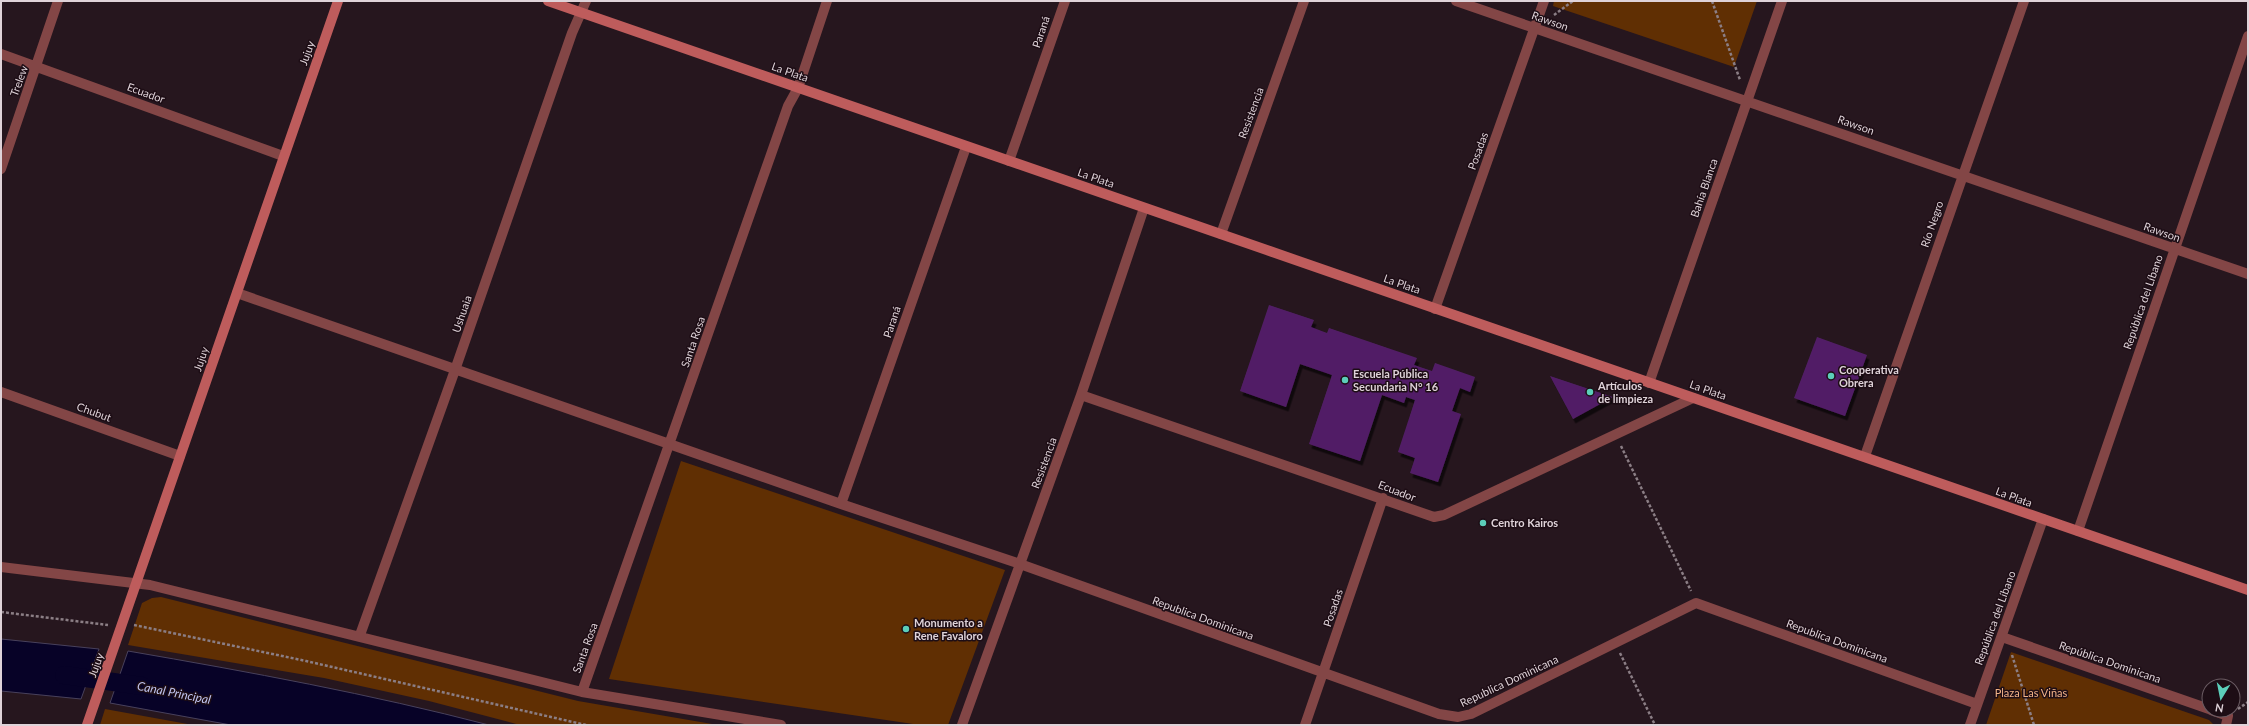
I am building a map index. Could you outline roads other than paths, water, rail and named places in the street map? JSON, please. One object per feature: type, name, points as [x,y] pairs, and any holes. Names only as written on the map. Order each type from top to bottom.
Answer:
[{"type":"street","name":"Trelew","points":[[1,169],[58,1]]},
{"type":"street","name":"Jujuy","points":[[87,725],[338,1]]},
{"type":"street","name":"La Plata","points":[[548,1],[1649,383],[1865,456],[2042,520],[2248,590]]},
{"type":"street","name":"Ushuaia","points":[[360,635],[455,370],[572,33],[586,1]]},
{"type":"street","name":"Santa Rosa","points":[[582,692],[788,106],[798,88],[827,1]]},
{"type":"street","name":"Paraná","points":[[1009,161],[1064,1]]},
{"type":"street","name":"Resistencia","points":[[1221,234],[1304,1]]},
{"type":"street","name":"Rawson","points":[[1456,1],[1962,174],[2248,274]]},
{"type":"street","name":"Posadas","points":[[1435,309],[1544,1]]},
{"type":"street","name":"Bahía Blanca","points":[[1649,383],[1782,1]]},
{"type":"street","name":"Río Negro","points":[[1865,456],[1962,174],[2024,1]]},
{"type":"street","name":"República del Líbano","points":[[2078,531],[2248,36]]},
{"type":"street","name":"Ecuador","points":[[1,54],[283,156]]},
{"type":"street","name":"Paraná","points":[[841,504],[966,147]]},
{"type":"street","name":"Resistencia","points":[[962,725],[1081,395],[1144,208]]},
{"type":"street","name":"Republica Dominicana","points":[[237,293],[841,504],[1020,564],[1323,674],[1439,714],[1458,717],[1471,714],[1696,602],[1977,704]]},
{"type":"street","name":"Chubut","points":[[1,392],[180,456]]},
{"type":"street","name":"Ecuador","points":[[1081,395],[1383,498],[1434,517],[1444,515],[1616,436],[1693,398]]},
{"type":"street","name":"Posadas","points":[[1305,725],[1383,498]]},
{"type":"street","name":"República del Líbano","points":[[1970,725],[2042,520]]},
{"type":"street","points":[[1,567],[150,585],[360,635],[582,692],[781,725]]},
{"type":"street","name":"República Dominicana","points":[[2002,637],[2201,707]]},
{"type":"water","points":[[1,639],[99,649],[81,699],[1,691]]},
{"type":"water","points":[[128,651],[310,684],[400,703],[489,725],[231,725],[110,703]]},
{"type":"waterway","name":"Canal Principal","points":[[64,675],[142,686]]},
{"type":"place","name":"Cooperativa Obrera","points":[[1831,376]]},
{"type":"place","name":"Escuela Pública Secundaria N° 16","points":[[1345,380]]},
{"type":"place","name":"Artículos de limpieza","points":[[1590,392]]},
{"type":"place","name":"Centro Kairos","points":[[1483,523]]},
{"type":"place","name":"Monumento a Rene Favaloro","points":[[906,629]]},
{"type":"park label","name":"Plaza Las Viñas","points":[[2031,693]]}]
